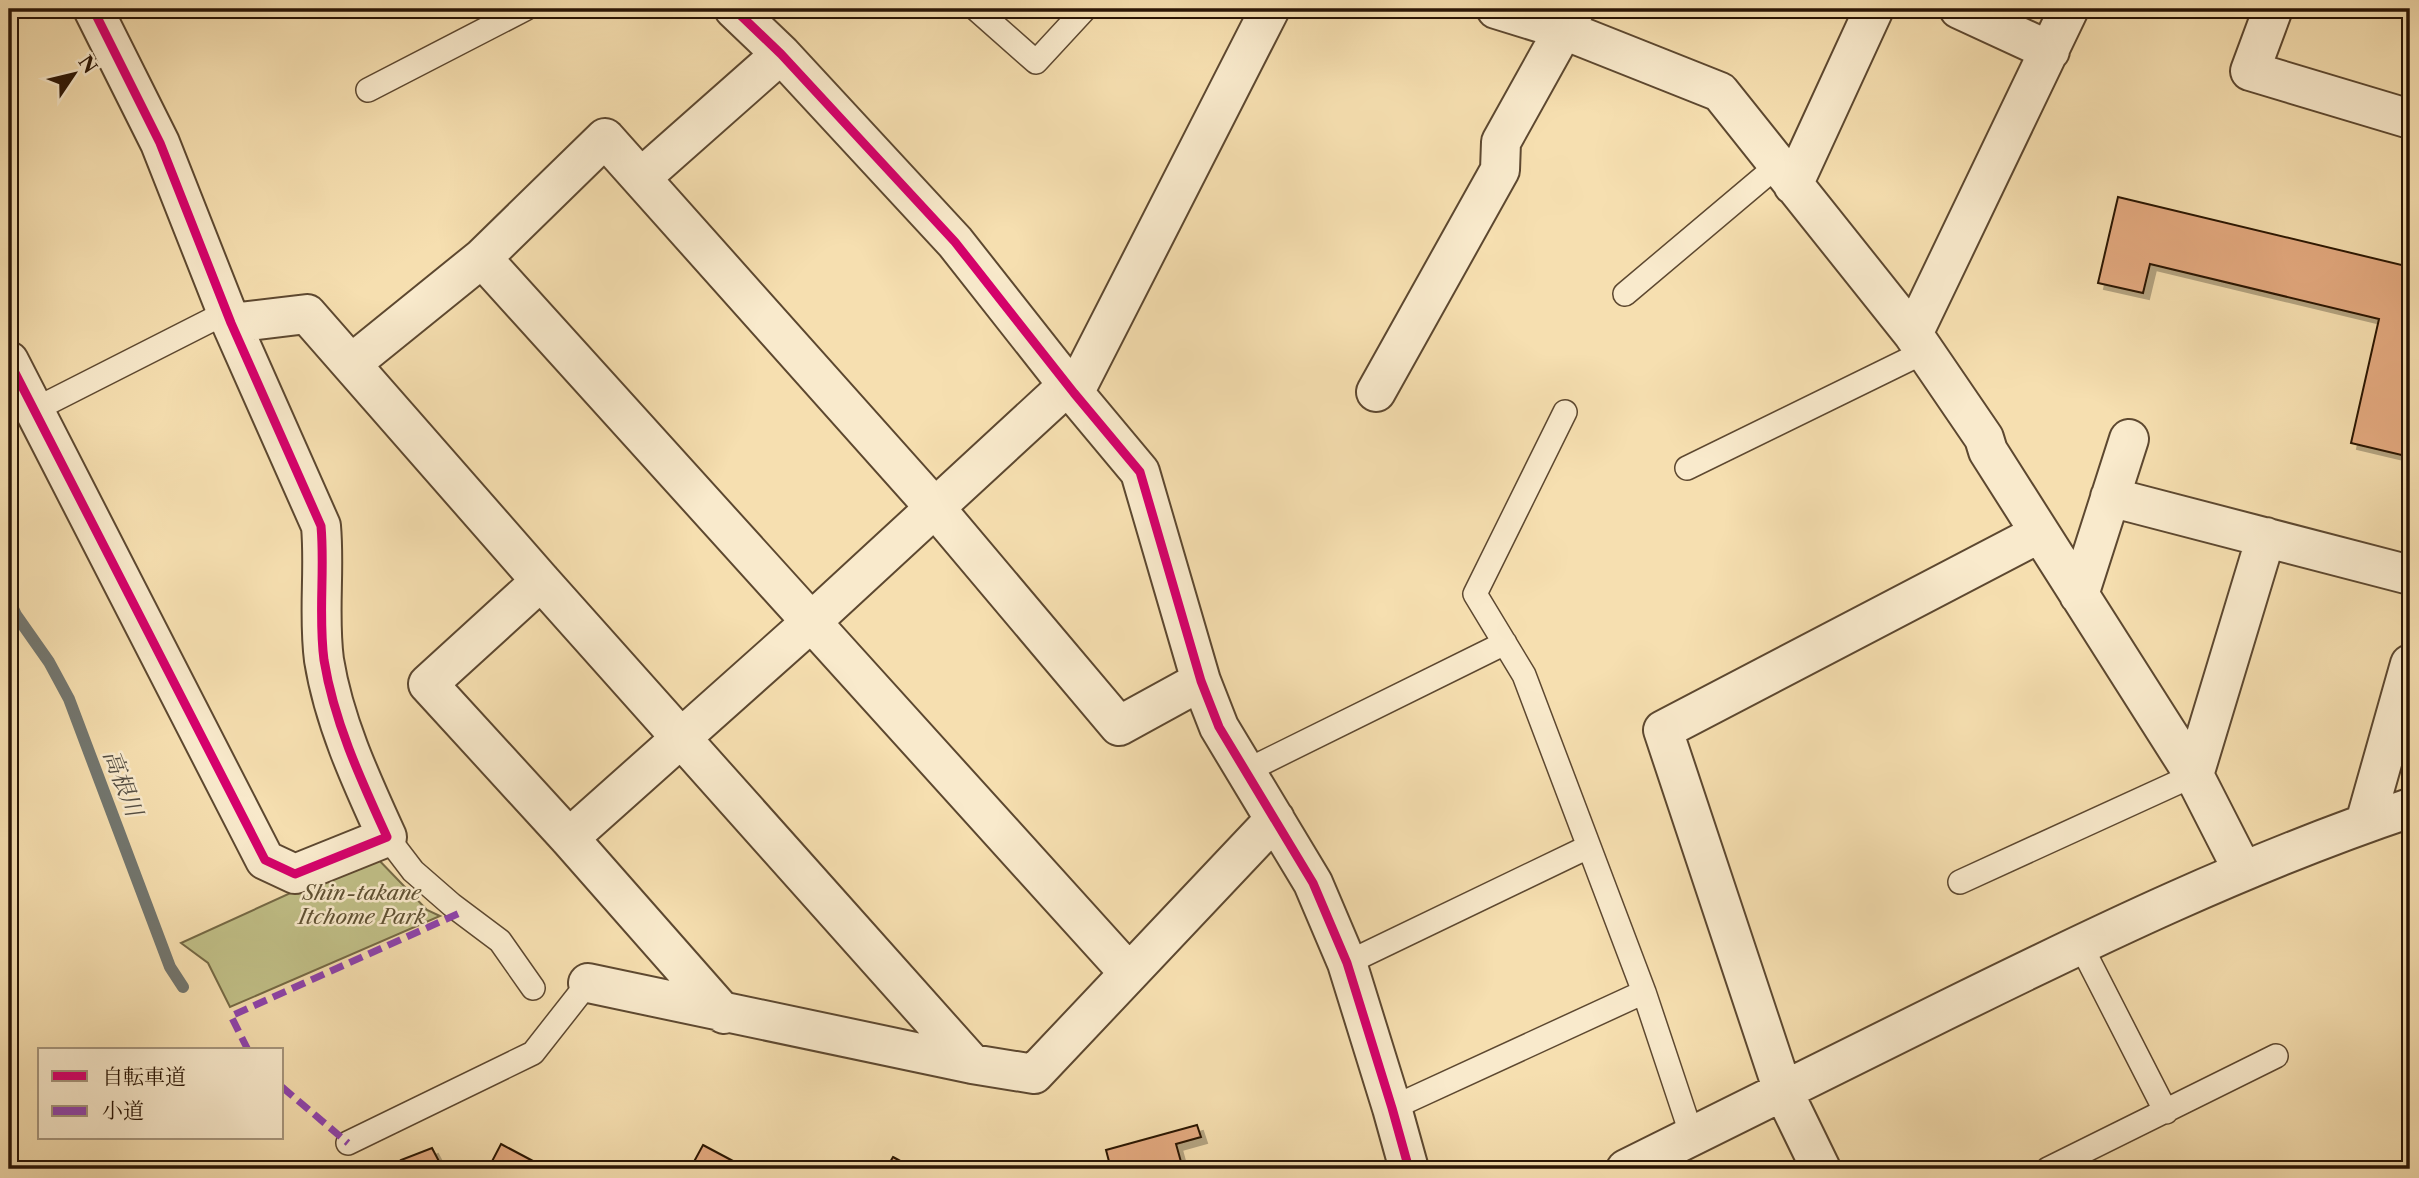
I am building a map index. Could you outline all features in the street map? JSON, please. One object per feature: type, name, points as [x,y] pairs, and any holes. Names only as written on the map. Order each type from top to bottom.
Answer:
[{"type":"street","points":[[9,361],[265,860],[295,874],[387,837],[338,722],[324,659],[321,596],[324,560],[321,526],[229,317],[160,143],[93,9]]},
{"type":"street","points":[[734,9],[781,54],[955,242],[1140,472],[1201,681],[1219,727],[1313,883],[1347,963],[1409,1169]]},
{"type":"street","points":[[569,838],[1071,389],[1270,9]]},
{"type":"street","points":[[1496,9],[1569,19],[1720,92],[1919,342],[1984,438],[1988,451],[2194,775],[2244,871]]},
{"type":"street","points":[[1785,175],[1874,9]]},
{"type":"street","points":[[1959,9],[2050,51]]},
{"type":"street","points":[[1919,342],[2069,9]]},
{"type":"street","points":[[2273,9],[2250,71],[2409,115]]},
{"type":"street","points":[[1376,392],[1500,170],[1501,142],[1569,19]]},
{"type":"street","points":[[642,177],[781,54]]},
{"type":"street","points":[[351,364],[482,258],[605,138],[936,509],[1119,726],[1201,681]]},
{"type":"street","points":[[482,258],[1129,973]]},
{"type":"street","points":[[229,317],[307,314],[972,1065]]},
{"type":"street","points":[[2079,595],[2129,439]]},
{"type":"street","points":[[2110,497],[2410,575]]},
{"type":"street","points":[[1821,1169],[1783,1091],[1663,730],[2040,533]]},
{"type":"street","points":[[2194,775],[2266,537]]},
{"type":"street","points":[[541,581],[428,684],[569,838],[724,1014]]},
{"type":"street","points":[[2365,823],[2410,664]]},
{"type":"street","points":[[1626,1169],[2080,944],[2244,871],[2410,808]]},
{"type":"street","points":[[588,983],[972,1065],[1034,1074],[1275,819]]},
{"type":"lane","points":[[368,90],[525,9]]},
{"type":"lane","points":[[976,9],[1036,62],[1085,9]]},
{"type":"lane","points":[[1625,294],[1785,175]]},
{"type":"lane","points":[[34,410],[229,317]]},
{"type":"lane","points":[[1687,468],[1919,342]]},
{"type":"lane","points":[[1565,412],[1475,594],[1524,675],[1644,992],[1692,1136]]},
{"type":"lane","points":[[1247,771],[1505,643]]},
{"type":"lane","points":[[1960,882],[2194,775]]},
{"type":"lane","points":[[387,837],[413,871],[500,941],[533,988]]},
{"type":"lane","points":[[1347,963],[1588,847]]},
{"type":"lane","points":[[2080,944],[2166,1112]]},
{"type":"lane","points":[[348,1143],[533,1053],[588,983]]},
{"type":"lane","points":[[1392,1108],[1644,992]]},
{"type":"lane","points":[[2058,1167],[2276,1056]]},
{"type":"green space","name":"Shin-takane Itchome Park","points":[[374,855],[427,910],[440,916],[230,1007],[208,963],[181,943]]},
{"type":"building","points":[[2118,197],[2410,267],[2410,457],[2351,443],[2379,319],[2150,264],[2143,293],[2098,283]]},
{"type":"building","points":[[1197,1125],[1201,1137],[1176,1144],[1183,1169],[1111,1169],[1106,1150]]},
{"type":"building","points":[[501,1144],[548,1169],[488,1169]]},
{"type":"building","points":[[703,1145],[748,1169],[690,1169]]},
{"type":"building","points":[[432,1148],[443,1169],[406,1169],[401,1160]]},
{"type":"building","points":[[893,1157],[915,1169],[886,1169]]},
{"type":"waterway","name":"高根川","points":[[9,600],[69,699],[170,967],[183,987]]},
{"type":"marked path","points":[[247,1048],[231,1016],[462,912]]},
{"type":"marked path","points":[[284,1089],[348,1143]]},
{"type":"cycle path","points":[[9,361],[265,860],[295,874],[387,837],[349,750],[334,706],[324,660],[321,526],[231,323],[160,143],[93,9]]},
{"type":"cycle path","points":[[734,9],[781,54],[955,242],[1140,472],[1201,681],[1219,727],[1313,883],[1347,963],[1409,1169]]}]
